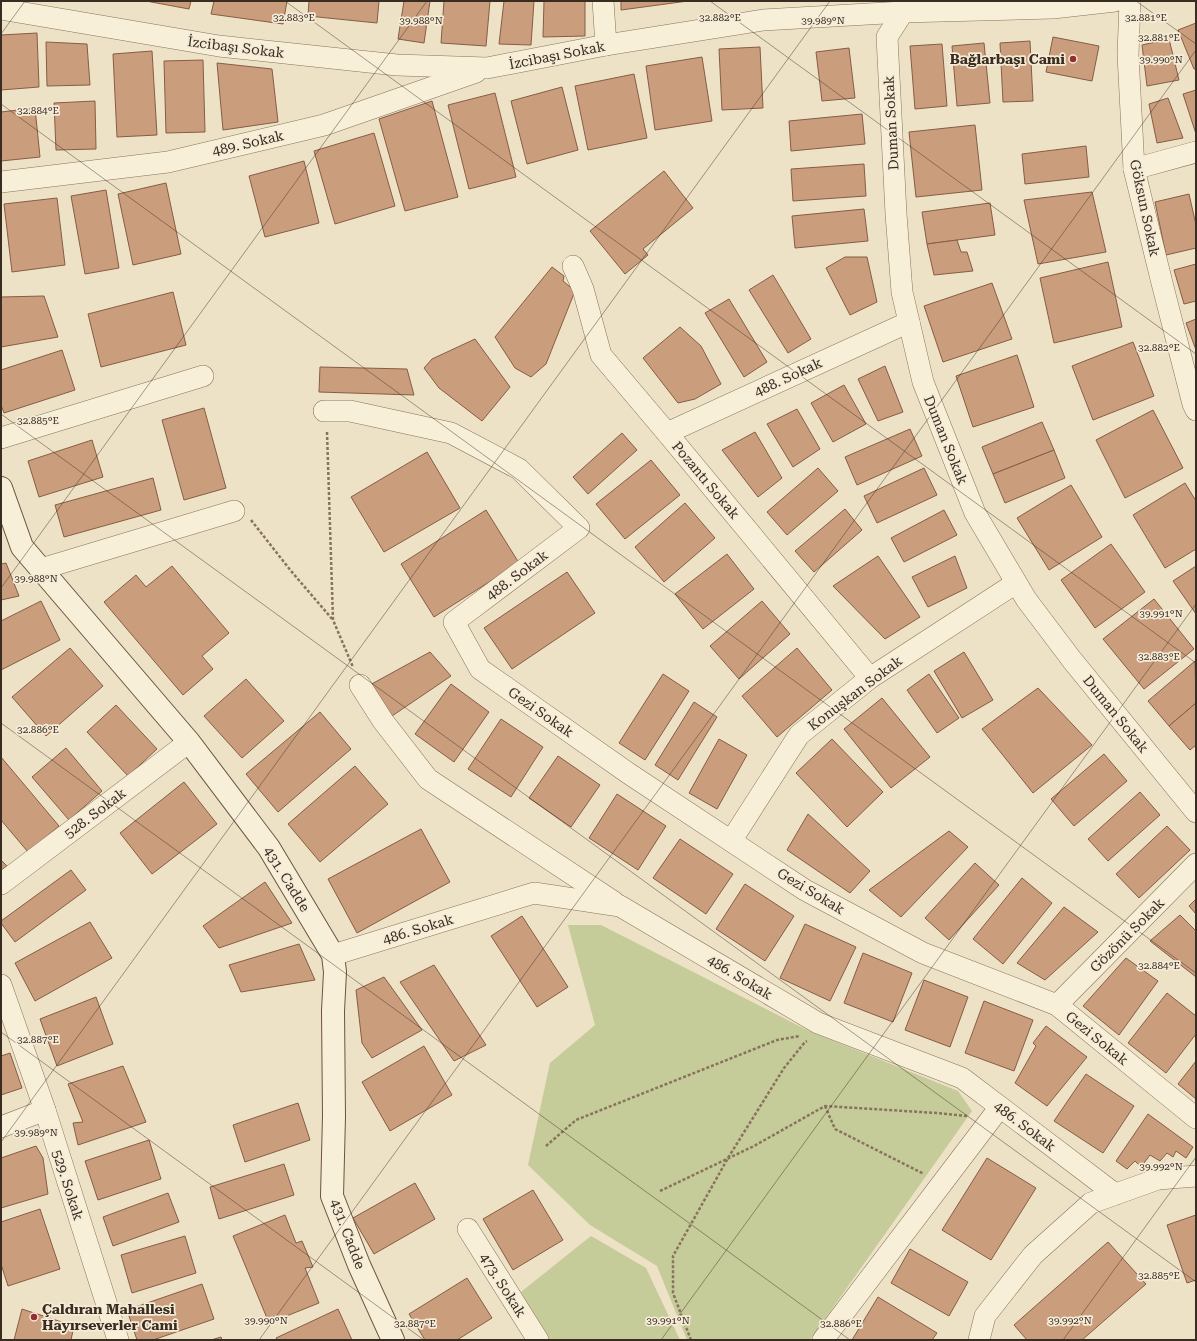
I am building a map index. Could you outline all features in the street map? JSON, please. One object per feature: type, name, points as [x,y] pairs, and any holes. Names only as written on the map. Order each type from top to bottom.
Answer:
[{"type":"street","points":[[603,1],[606,45]]},
{"type":"street","name":"İzcibaşı Sokak","points":[[1,9],[219,46],[397,65],[487,68],[606,45],[764,20],[904,6],[1053,8],[1115,1]]},
{"type":"street","name":"Göksun Sokak","points":[[1130,1],[1128,55],[1134,169],[1193,404],[1196,410]]},
{"type":"street","name":"Duman Sokak","points":[[904,6],[887,37],[896,214],[902,292],[923,382],[975,513],[1026,599],[1072,660],[1196,812]]},
{"type":"street","name":"489. Sokak","points":[[1,182],[176,160],[324,125],[487,68]]},
{"type":"street","points":[[1134,169],[1196,152]]},
{"type":"street","name":"Pozantı Sokak","points":[[573,266],[583,289],[601,355],[870,678]]},
{"type":"street","name":"488. Sokak","points":[[667,433],[909,322]]},
{"type":"street","points":[[1,438],[203,376]]},
{"type":"street","name":"488. Sokak","points":[[324,411],[350,411],[451,433],[519,469],[579,528],[454,622]]},
{"type":"street","name":"431. Cadde","points":[[1,488],[22,547],[189,742],[269,848],[333,955],[335,972],[333,1011],[334,1116],[332,1196],[359,1265],[393,1340]]},
{"type":"street","points":[[41,569],[234,511]]},
{"type":"street","name":"Konuşkan Sokak","points":[[731,841],[799,735],[870,678],[1016,583]]},
{"type":"street","name":"Gezi Sokak","points":[[454,622],[480,669],[628,773],[805,890],[923,953],[1057,1005],[1196,1118]]},
{"type":"street","points":[[360,685],[383,721],[428,779],[620,906]]},
{"type":"street","name":"528. Sokak","points":[[1,884],[189,742]]},
{"type":"street","name":"Gözönü Sokak","points":[[1057,1005],[1196,864]]},
{"type":"street","name":"486. Sokak","points":[[333,955],[534,893],[620,906],[818,1023],[962,1078],[996,1113],[1115,1194]]},
{"type":"street","name":"529. Sokak","points":[[1,985],[44,1110],[118,1340]]},
{"type":"street","points":[[1,1127],[44,1110]]},
{"type":"street","points":[[823,1340],[996,1113]]},
{"type":"street","points":[[979,1340],[985,1316],[1033,1255],[1091,1204],[1158,1179],[1196,1176]]},
{"type":"street","name":"473. Sokak","points":[[468,1229],[538,1340]]},
{"type":"path","points":[[324,411],[328,439],[330,555],[333,620]]},
{"type":"path","points":[[234,511],[246,514],[291,571],[333,620],[360,685]]},
{"type":"path","points":[[546,1146],[576,1120],[652,1089],[777,1040],[836,1030]]},
{"type":"path","points":[[691,1340],[673,1293],[673,1256],[728,1158],[784,1068],[805,1042],[836,1030]]},
{"type":"path","points":[[660,1191],[754,1146],[825,1106],[937,1113],[996,1113]]},
{"type":"path","points":[[825,1106],[835,1129],[942,1183]]},
{"type":"green space","points":[[568,925],[601,925],[809,1031],[958,1091],[972,1111],[810,1340],[687,1340],[657,1266],[590,1225],[528,1165],[550,1063],[595,1025]]},
{"type":"green space","points":[[591,1236],[646,1268],[680,1340],[550,1340],[521,1292]]},
{"type":"building","points":[[146,1],[191,1],[189,9]]},
{"type":"building","points":[[214,1],[287,1],[283,24],[211,14]]},
{"type":"building","points":[[309,1],[379,1],[377,23],[308,16]]},
{"type":"building","points":[[404,1],[430,1],[424,43],[398,39]]},
{"type":"building","points":[[444,1],[490,1],[486,46],[441,43]]},
{"type":"building","points":[[504,1],[534,1],[531,45],[499,44]]},
{"type":"building","points":[[544,1],[585,1],[585,36],[543,37]]},
{"type":"building","points":[[621,1],[688,1],[621,10]]},
{"type":"building","points":[[1196,23],[1196,69],[1194,69],[1178,30]]},
{"type":"building","points":[[37,33],[39,87],[1,90],[1,35]]},
{"type":"building","name":"Bağlarbaşı Cami","points":[[1053,37],[1099,46],[1092,81],[1046,72]]},
{"type":"building","points":[[1169,39],[1179,80],[1147,86],[1142,45]]},
{"type":"building","points":[[1030,41],[1033,101],[1003,102],[1000,43]]},
{"type":"building","points":[[46,42],[87,44],[90,85],[47,86]]},
{"type":"building","points":[[984,43],[990,103],[957,106],[952,46]]},
{"type":"building","points":[[942,44],[947,106],[915,109],[910,46]]},
{"type":"building","points":[[760,47],[763,108],[722,110],[719,49]]},
{"type":"building","points":[[849,48],[855,98],[822,101],[816,52]]},
{"type":"building","points":[[152,51],[157,135],[117,137],[113,54]]},
{"type":"building","points":[[702,57],[712,121],[655,130],[646,66]]},
{"type":"building","points":[[203,60],[205,132],[166,133],[164,61]]},
{"type":"building","points":[[217,63],[272,69],[278,122],[223,130]]},
{"type":"building","points":[[634,74],[647,138],[588,150],[575,86]]},
{"type":"building","points":[[562,87],[578,150],[527,164],[511,101]]},
{"type":"building","points":[[1196,90],[1196,134],[1183,94]]},
{"type":"building","points":[[495,93],[516,177],[469,189],[448,105]]},
{"type":"building","points":[[1168,98],[1183,138],[1157,143],[1149,104]]},
{"type":"building","points":[[95,101],[96,149],[56,150],[54,103]]},
{"type":"building","points":[[432,101],[458,197],[405,211],[379,119]]},
{"type":"building","points":[[35,108],[40,157],[1,161],[1,112]]},
{"type":"building","points":[[862,114],[865,144],[791,151],[789,121]]},
{"type":"building","points":[[975,125],[982,190],[916,197],[909,132]]},
{"type":"building","points":[[374,133],[395,206],[335,224],[314,151]]},
{"type":"building","points":[[1086,146],[1089,177],[1025,184],[1022,154]]},
{"type":"building","points":[[304,161],[319,223],[265,237],[249,176]]},
{"type":"building","points":[[864,164],[866,196],[793,201],[791,169]]},
{"type":"building","points":[[664,171],[693,208],[643,249],[648,255],[625,274],[590,231]]},
{"type":"building","points":[[166,183],[181,254],[133,265],[118,194]]},
{"type":"building","points":[[106,190],[119,268],[85,274],[71,196]]},
{"type":"building","points":[[1092,192],[1106,252],[1038,264],[1024,200]]},
{"type":"building","points":[[1189,194],[1196,225],[1196,248],[1166,255],[1155,202]]},
{"type":"building","points":[[57,198],[65,265],[12,272],[4,204]]},
{"type":"building","points":[[990,203],[995,235],[927,244],[922,212]]},
{"type":"building","points":[[864,209],[868,241],[795,248],[792,216]]},
{"type":"building","points":[[957,240],[961,252],[967,252],[973,271],[934,275],[927,244]]},
{"type":"building","points":[[845,257],[867,257],[877,302],[850,315],[826,268]]},
{"type":"building","points":[[1108,262],[1122,327],[1054,343],[1040,278]]},
{"type":"building","points":[[1196,264],[1196,301],[1184,304],[1174,270]]},
{"type":"building","points":[[552,267],[564,276],[563,281],[575,291],[546,364],[531,377],[515,368],[495,337]]},
{"type":"building","points":[[773,275],[811,339],[788,353],[749,290]]},
{"type":"building","points":[[992,283],[1012,339],[943,362],[924,306]]},
{"type":"building","points":[[173,292],[186,345],[101,367],[88,314]]},
{"type":"building","points":[[44,296],[58,337],[1,347],[1,297]]},
{"type":"building","points":[[729,299],[767,362],[744,377],[705,313]]},
{"type":"building","points":[[1196,319],[1196,350],[1186,323]]},
{"type":"building","points":[[680,327],[701,346],[721,384],[695,399],[678,403],[643,358]]},
{"type":"building","points":[[475,339],[510,387],[482,421],[439,388],[424,368],[432,359]]},
{"type":"building","points":[[1133,342],[1154,396],[1093,420],[1072,366]]},
{"type":"building","points":[[62,350],[75,390],[4,413],[1,405],[1,370]]},
{"type":"building","points":[[1017,355],[1034,407],[973,427],[956,376]]},
{"type":"building","points":[[885,366],[903,412],[878,421],[858,379]]},
{"type":"building","points":[[320,367],[407,369],[414,395],[319,392]]},
{"type":"building","points":[[844,385],[866,424],[833,442],[811,403]]},
{"type":"building","points":[[204,408],[226,488],[184,500],[162,420]]},
{"type":"building","points":[[797,409],[820,449],[793,467],[767,424]]},
{"type":"building","points":[[1153,410],[1183,468],[1125,498],[1096,440]]},
{"type":"building","points":[[1042,422],[1054,450],[993,474],[982,447]]},
{"type":"building","points":[[910,429],[922,456],[857,485],[845,457]]},
{"type":"building","points":[[755,432],[782,478],[758,497],[722,450]]},
{"type":"building","points":[[622,433],[637,450],[588,494],[573,477]]},
{"type":"building","points":[[92,440],[103,477],[39,497],[28,461]]},
{"type":"building","points":[[1054,450],[1065,478],[1005,503],[993,474]]},
{"type":"building","points":[[427,452],[460,508],[384,552],[351,497]]},
{"type":"building","points":[[651,460],[680,495],[625,539],[596,504]]},
{"type":"building","points":[[818,468],[838,491],[787,535],[767,512]]},
{"type":"building","points":[[924,468],[937,495],[877,523],[864,496]]},
{"type":"building","points":[[153,478],[161,510],[64,537],[55,505]]},
{"type":"building","points":[[1185,483],[1196,501],[1196,549],[1165,568],[1133,515]]},
{"type":"building","points":[[1071,485],[1102,537],[1049,570],[1017,518]]},
{"type":"building","points":[[685,503],[715,538],[664,582],[635,547]]},
{"type":"building","points":[[845,509],[862,530],[814,572],[795,551]]},
{"type":"building","points":[[486,510],[519,563],[434,617],[401,564]]},
{"type":"building","points":[[944,510],[957,535],[904,562],[891,538]]},
{"type":"building","points":[[1111,544],[1145,592],[1095,628],[1061,580]]},
{"type":"building","points":[[727,554],[754,589],[703,629],[675,594]]},
{"type":"building","points":[[878,556],[920,617],[885,639],[833,586]]},
{"type":"building","points":[[955,556],[967,588],[928,607],[912,577]]},
{"type":"building","points":[[6,563],[19,596],[1,600],[1,564]]},
{"type":"building","points":[[172,566],[229,633],[202,656],[213,669],[183,695],[104,602],[136,575],[146,587]]},
{"type":"building","points":[[1196,566],[1196,614],[1173,581]]},
{"type":"building","points":[[567,572],[595,613],[512,669],[484,628]]},
{"type":"building","points":[[1154,599],[1194,649],[1144,689],[1103,639]]},
{"type":"building","points":[[41,601],[60,640],[1,670],[1,621]]},
{"type":"building","points":[[762,601],[790,634],[739,679],[710,646]]},
{"type":"building","points":[[70,648],[103,686],[46,736],[12,697]]},
{"type":"building","points":[[797,648],[832,690],[777,737],[742,696]]},
{"type":"building","points":[[430,652],[451,676],[392,716],[368,686]]},
{"type":"building","points":[[964,652],[993,700],[962,718],[934,671]]},
{"type":"building","points":[[1195,661],[1196,703],[1169,726],[1148,701]]},
{"type":"building","points":[[663,674],[689,691],[645,760],[619,743]]},
{"type":"building","points":[[929,674],[959,718],[937,733],[907,690]]},
{"type":"building","points":[[246,679],[284,721],[242,758],[204,716]]},
{"type":"building","points":[[451,684],[489,712],[454,762],[415,734]]},
{"type":"building","points":[[1038,688],[1092,745],[1033,793],[982,729]]},
{"type":"building","points":[[882,698],[930,757],[891,788],[844,729]]},
{"type":"building","points":[[694,702],[717,717],[678,780],[655,765]]},
{"type":"building","points":[[1196,703],[1196,745],[1190,750],[1169,726]]},
{"type":"building","points":[[116,705],[157,749],[128,776],[87,732]]},
{"type":"building","points":[[320,712],[351,749],[278,812],[246,774]]},
{"type":"building","points":[[501,719],[543,747],[511,797],[468,769]]},
{"type":"building","points":[[719,739],[747,755],[717,809],[689,793]]},
{"type":"building","points":[[832,739],[883,792],[847,827],[796,773]]},
{"type":"building","points":[[66,748],[102,791],[69,820],[32,777]]},
{"type":"building","points":[[1104,754],[1127,781],[1074,826],[1051,799]]},
{"type":"building","points":[[558,756],[600,785],[571,827],[529,798]]},
{"type":"building","points":[[1,757],[59,826],[28,852],[1,820]]},
{"type":"building","points":[[355,766],[388,804],[320,862],[288,824]]},
{"type":"building","points":[[184,782],[217,824],[152,874],[120,833]]},
{"type":"building","points":[[1140,792],[1160,815],[1108,861],[1088,839]]},
{"type":"building","points":[[617,794],[666,826],[638,870],[589,838]]},
{"type":"building","points":[[808,814],[870,871],[850,893],[787,850]]},
{"type":"building","points":[[1167,826],[1190,850],[1139,898],[1116,874]]},
{"type":"building","points":[[421,829],[450,882],[357,933],[328,879]]},
{"type":"building","points":[[949,831],[968,847],[901,917],[869,890]]},
{"type":"building","points":[[680,839],[733,874],[706,914],[653,878]]},
{"type":"building","points":[[1,860],[7,866],[1,870]]},
{"type":"building","points":[[975,863],[999,885],[949,940],[925,918]]},
{"type":"building","points":[[71,870],[86,890],[15,942],[1,921]]},
{"type":"building","points":[[1022,878],[1052,903],[1003,964],[973,939]]},
{"type":"building","points":[[265,882],[292,923],[219,948],[203,926]]},
{"type":"building","points":[[745,884],[794,916],[765,961],[716,929]]},
{"type":"building","points":[[1196,899],[1196,914],[1189,906]]},
{"type":"building","points":[[1064,907],[1098,932],[1045,980],[1017,963]]},
{"type":"building","points":[[1180,915],[1196,931],[1196,977],[1150,941]]},
{"type":"building","points":[[522,916],[568,987],[537,1007],[491,936]]},
{"type":"building","points":[[90,922],[112,958],[35,1001],[15,963]]},
{"type":"building","points":[[805,924],[856,947],[830,1001],[780,978]]},
{"type":"building","points":[[299,944],[315,980],[241,992],[229,965]]},
{"type":"building","points":[[863,953],[912,973],[893,1022],[844,1003]]},
{"type":"building","points":[[1126,958],[1158,981],[1119,1035],[1083,1006]]},
{"type":"building","points":[[434,965],[486,1045],[454,1061],[400,982]]},
{"type":"building","points":[[384,977],[422,1030],[372,1058],[362,1043],[356,990]]},
{"type":"building","points":[[924,980],[968,997],[950,1047],[905,1030]]},
{"type":"building","points":[[1167,993],[1196,1016],[1196,1034],[1166,1073],[1128,1043]]},
{"type":"building","points":[[96,997],[113,1044],[57,1066],[40,1019]]},
{"type":"building","points":[[984,1001],[1033,1020],[1014,1071],[965,1053]]},
{"type":"building","points":[[1046,1026],[1087,1057],[1047,1106],[1015,1083],[1036,1046],[1033,1043]]},
{"type":"building","points":[[424,1046],[452,1095],[390,1131],[362,1082]]},
{"type":"building","points":[[10,1053],[22,1088],[1,1095],[1,1056]]},
{"type":"building","points":[[1196,1061],[1196,1099],[1178,1084]]},
{"type":"building","points":[[123,1066],[146,1122],[78,1145],[73,1123],[83,1122],[68,1084]]},
{"type":"building","points":[[1086,1074],[1134,1106],[1103,1153],[1054,1121]]},
{"type":"building","points":[[298,1103],[310,1140],[245,1162],[233,1125]]},
{"type":"building","points":[[1148,1114],[1193,1147],[1186,1158],[1176,1151],[1173,1157],[1167,1153],[1160,1161],[1150,1155],[1141,1167],[1135,1161],[1127,1169],[1116,1161]]},
{"type":"building","points":[[149,1140],[161,1179],[98,1200],[85,1161]]},
{"type":"building","points":[[36,1146],[43,1158],[48,1194],[1,1208],[1,1158]]},
{"type":"building","points":[[987,1158],[1036,1188],[991,1260],[942,1230]]},
{"type":"building","points":[[284,1164],[294,1195],[219,1219],[210,1187]]},
{"type":"building","points":[[415,1183],[435,1219],[374,1254],[353,1218]]},
{"type":"building","points":[[533,1190],[563,1240],[513,1270],[483,1219]]},
{"type":"building","points":[[168,1193],[179,1222],[113,1246],[103,1217]]},
{"type":"building","points":[[40,1209],[60,1269],[8,1286],[1,1264],[1,1222]]},
{"type":"building","points":[[285,1215],[296,1243],[302,1241],[313,1267],[305,1268],[319,1303],[269,1323],[233,1236]]},
{"type":"building","points":[[1196,1215],[1196,1280],[1187,1283],[1167,1225]]},
{"type":"building","points":[[185,1236],[196,1273],[132,1293],[121,1255]]},
{"type":"building","points":[[1108,1242],[1146,1284],[1082,1340],[1027,1340],[1014,1325]]},
{"type":"building","points":[[910,1249],[968,1282],[949,1316],[891,1283]]},
{"type":"building","points":[[467,1278],[492,1318],[457,1340],[425,1340],[409,1314]]},
{"type":"building","points":[[202,1284],[214,1319],[153,1340],[137,1340],[127,1310]]},
{"type":"building","points":[[878,1297],[937,1333],[932,1340],[852,1340]]},
{"type":"building","name":"Çaldıran Mahallesi Hayırseverler Cami","points":[[22,1309],[74,1326],[71,1340],[14,1340]]},
{"type":"building","points":[[338,1309],[352,1340],[277,1340],[276,1338]]},
{"type":"building","points":[[221,1337],[222,1340],[211,1340]]},
{"type":"place","name":"Bağlarbaşı Cami","points":[[1073,59]]},
{"type":"place","name":"Çaldıran Mahallesi Hayırseverler Cami","points":[[34,1317]]}]
